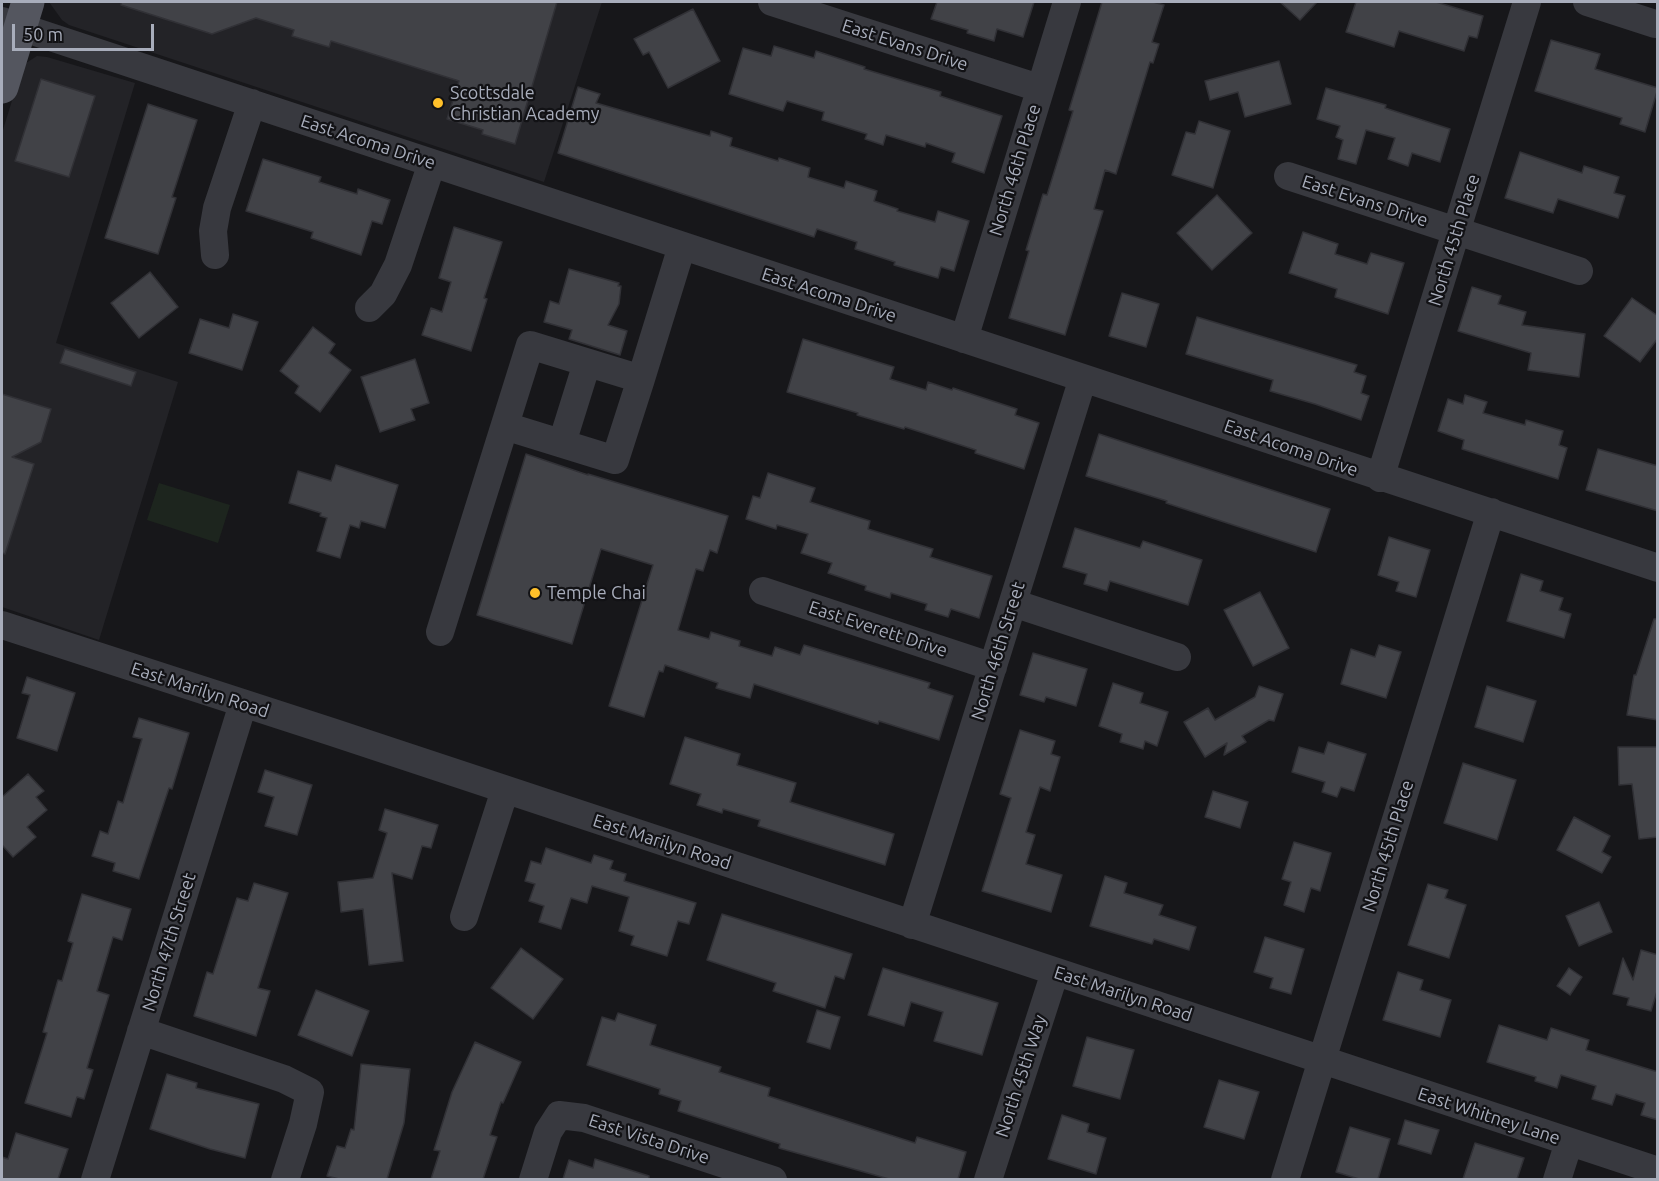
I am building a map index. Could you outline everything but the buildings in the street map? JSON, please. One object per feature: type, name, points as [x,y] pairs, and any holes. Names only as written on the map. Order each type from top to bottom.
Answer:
[{"type":"main road","points":[[2,87],[16,17]]},
{"type":"street","name":"East Evans Drive","points":[[772,2],[1039,88]]},
{"type":"street","name":"North 46th Place","points":[[964,339],[1067,2]]},
{"type":"street","name":"North 45th Place","points":[[1380,478],[1527,2]]},
{"type":"street","points":[[1587,2],[1655,24]]},
{"type":"street","name":"East Acoma Drive","points":[[16,17],[252,103],[1380,478],[1491,512],[1658,568]]},
{"type":"street","points":[[215,255],[213,231],[217,208],[252,103]]},
{"type":"street","points":[[369,308],[383,294],[398,266],[432,163]]},
{"type":"street","name":"East Evans Drive","points":[[1288,176],[1579,272]]},
{"type":"street","points":[[505,426],[615,460],[682,246]]},
{"type":"street","points":[[440,632],[530,345],[640,379]]},
{"type":"street","points":[[562,443],[587,363]]},
{"type":"street","name":"North 46th Street","points":[[912,925],[1083,378]]},
{"type":"street","name":"North 45th Place","points":[[1285,1179],[1491,512]]},
{"type":"street","name":"East Everett Drive","points":[[763,591],[993,667]]},
{"type":"street","points":[[1013,603],[1177,657]]},
{"type":"street","name":"East Marilyn Road","points":[[2,625],[1322,1060]]},
{"type":"street","name":"North 47th Street","points":[[95,1179],[243,704]]},
{"type":"street","points":[[464,918],[505,790]]},
{"type":"street","name":"North 45th Way","points":[[988,1179],[1055,972]]},
{"type":"street","points":[[141,1031],[284,1079],[310,1092],[303,1124],[285,1179]]},
{"type":"street","name":"East Whitney Lane","points":[[1322,1060],[1658,1171]]},
{"type":"street","name":"East Vista Drive","points":[[533,1179],[548,1132],[559,1115],[584,1118],[773,1179]]},
{"type":"street","points":[[1557,1179],[1569,1142]]},
{"type":"shaded area","name":"Scottsdale Christian Academy","points":[[49,2],[602,2],[544,182],[69,25],[62,20]]},
{"type":"shaded area","points":[[37,56],[135,83],[56,343],[178,382],[99,640],[2,607],[2,133],[23,65]]},
{"type":"shaded area","points":[[159,483],[230,505],[218,543],[147,520]]},
{"type":"place","name":"Scottsdale Christian Academy","points":[[438,103]]},
{"type":"place","name":"Temple Chai","points":[[535,593]]}]
